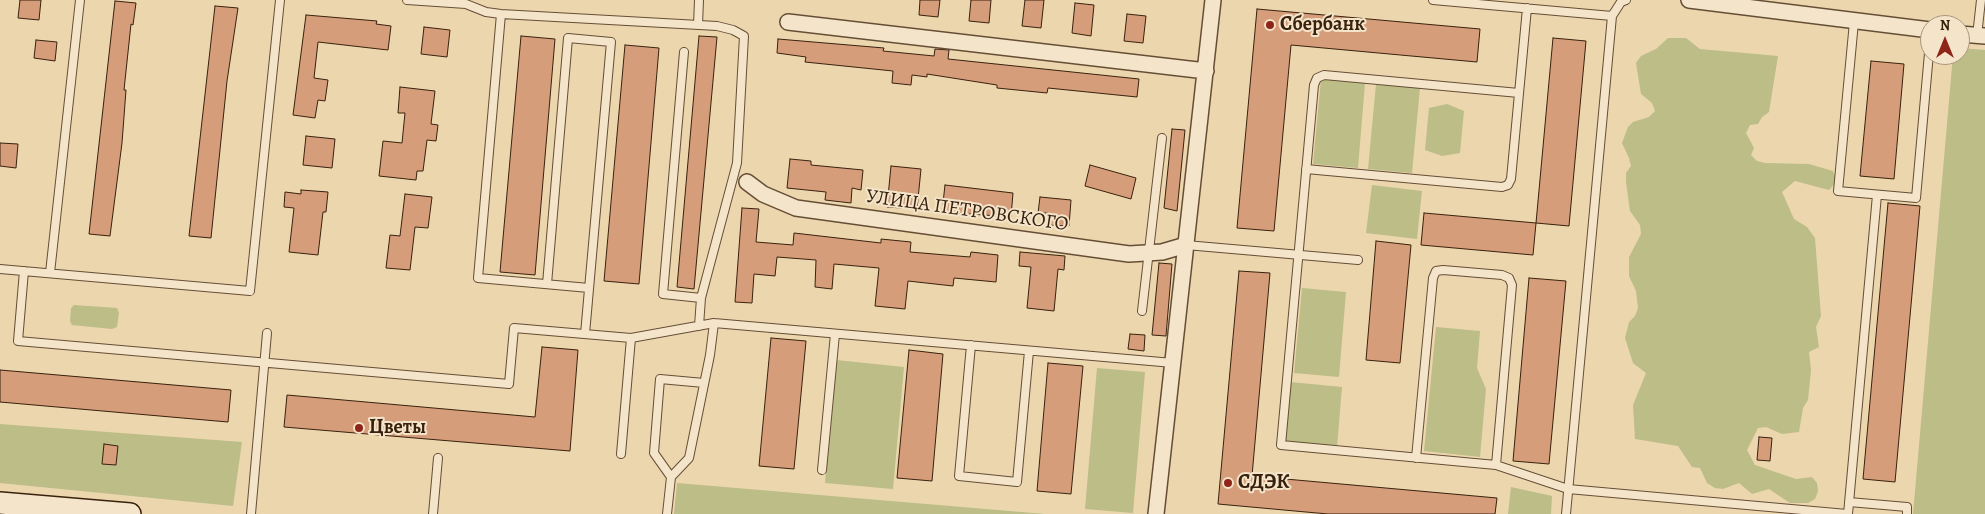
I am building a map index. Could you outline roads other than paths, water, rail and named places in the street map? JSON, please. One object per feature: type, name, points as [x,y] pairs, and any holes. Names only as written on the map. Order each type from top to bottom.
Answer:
[{"type":"main road","points":[[0,503],[56,511],[130,514]]},
{"type":"street","points":[[1156,514],[1213,0]]},
{"type":"street","points":[[1689,0],[1920,29]]},
{"type":"street","points":[[788,22],[1206,71]]},
{"type":"street","name":"УЛИЦА ПЕТРОВСКОГО","points":[[747,182],[764,194],[796,208],[1129,254],[1149,254],[1186,245]]},
{"type":"lane","points":[[50,273],[80,0]]},
{"type":"lane","points":[[0,269],[250,290],[280,0]]},
{"type":"lane","points":[[407,0],[466,2],[486,12],[501,14],[698,24],[734,30],[744,36],[737,163],[701,298],[699,326]]},
{"type":"lane","points":[[698,24],[699,0]]},
{"type":"lane","points":[[1433,0],[1612,16]]},
{"type":"lane","points":[[1566,514],[1612,16],[1621,2],[1626,0]]},
{"type":"lane","points":[[1981,0],[1981,36]]},
{"type":"lane","points":[[1306,169],[1502,187],[1508,185],[1511,179],[1527,8]]},
{"type":"lane","points":[[501,14],[478,278],[589,288]]},
{"type":"lane","points":[[1854,22],[1838,191],[1916,198],[1928,65]]},
{"type":"lane","points":[[547,284],[568,38],[611,42],[585,334]]},
{"type":"lane","points":[[684,52],[663,294],[701,298]]},
{"type":"lane","points":[[1519,93],[1324,76],[1317,78],[1314,85],[1281,445],[1496,465],[1568,489],[1847,514],[1877,195]]},
{"type":"lane","points":[[1142,311],[1162,138]]},
{"type":"lane","points":[[1186,245],[1358,260]]},
{"type":"lane","points":[[1416,458],[1433,278],[1436,272],[1443,270],[1472,272],[1502,275],[1509,278],[1512,285],[1496,465]]},
{"type":"lane","points":[[24,271],[18,341],[509,384],[514,328],[631,338],[714,323],[1173,363]]},
{"type":"lane","points":[[668,514],[671,478],[689,458],[714,323]]},
{"type":"lane","points":[[251,514],[267,333]]},
{"type":"lane","points":[[822,470],[834,334]]},
{"type":"lane","points":[[621,454],[631,338]]},
{"type":"lane","points":[[971,345],[959,476],[1017,482],[1029,351]]},
{"type":"lane","points":[[671,478],[654,453],[660,379],[704,383]]},
{"type":"lane","points":[[433,514],[438,458]]},
{"type":"lane","points":[[1849,502],[1908,507],[1907,514]]},
{"type":"place","name":"Сбербанк","points":[[1270,25]]},
{"type":"place","name":"Цветы","points":[[359,428]]},
{"type":"place","name":"СДЭК","points":[[1228,483]]}]
